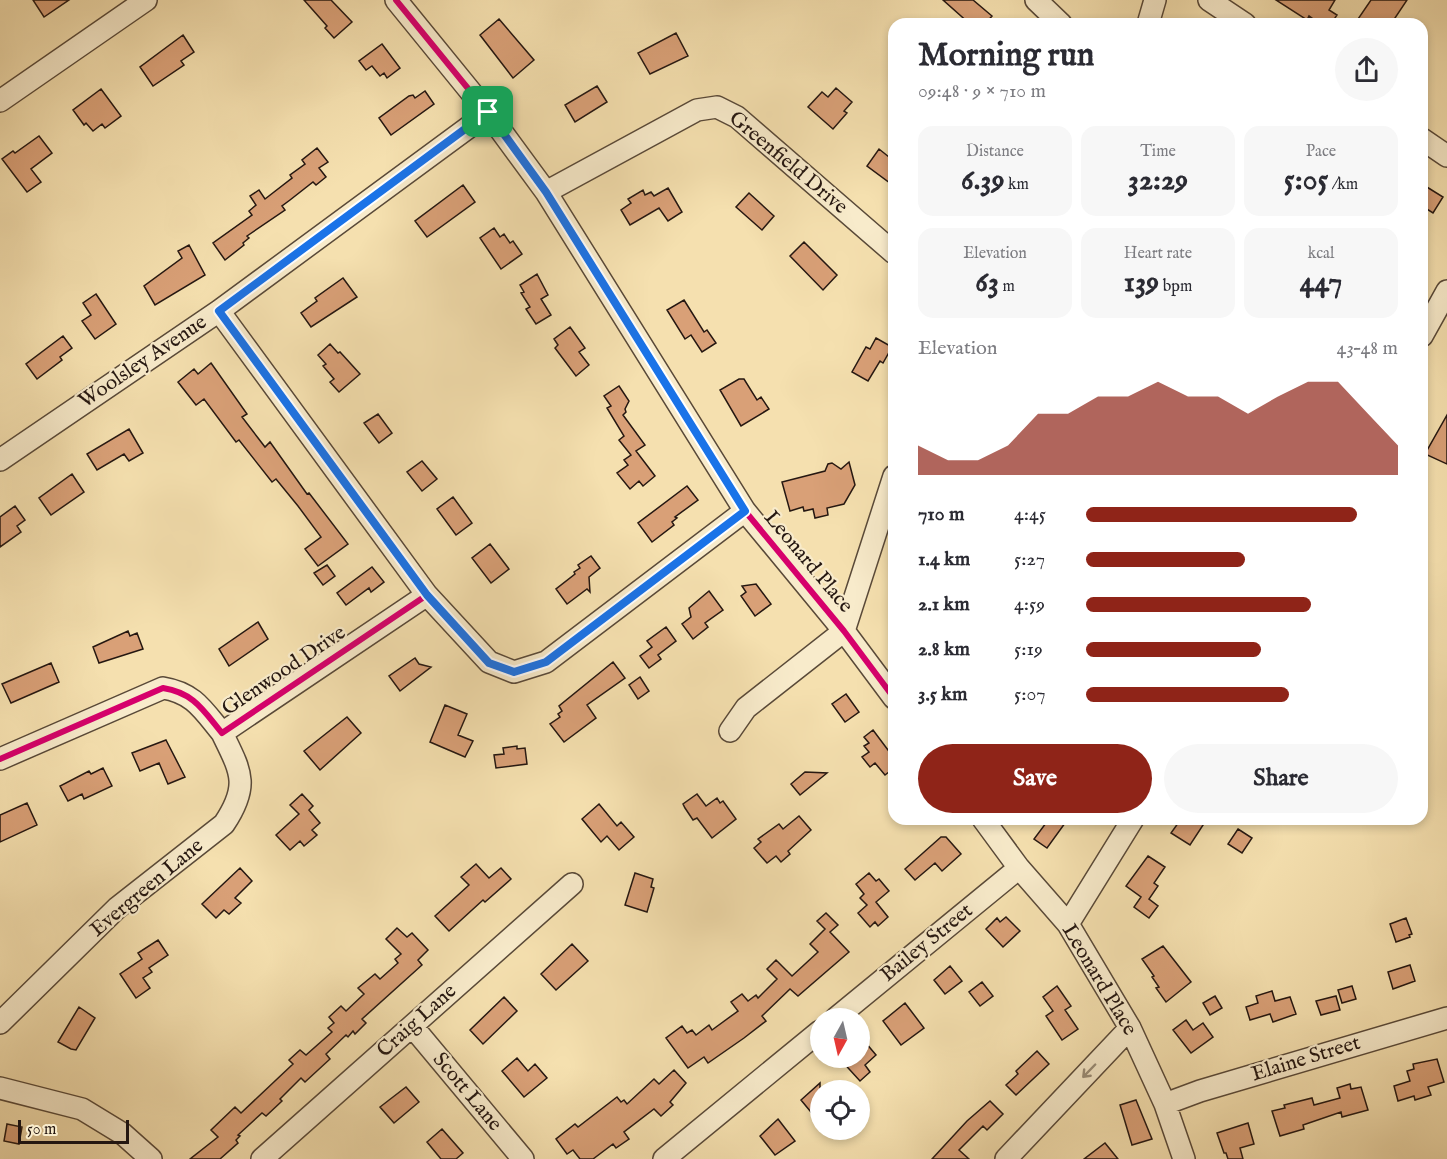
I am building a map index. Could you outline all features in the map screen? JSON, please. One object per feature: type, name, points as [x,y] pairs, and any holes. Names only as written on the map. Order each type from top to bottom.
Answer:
[{"type":"street","points":[[0,101],[146,0]]},
{"type":"street","name":"Leonard Place","points":[[396,0],[488,112],[546,192],[745,511],[844,631],[888,690]]},
{"type":"street","points":[[1036,0],[1055,18]]},
{"type":"street","points":[[1150,18],[1155,0]]},
{"type":"street","points":[[1209,0],[1236,18]]},
{"type":"street","name":"Greenfield Drive","points":[[546,192],[698,110],[717,107],[737,117],[888,248]]},
{"type":"street","name":"Woolsley Avenue","points":[[0,460],[219,311],[488,112]]},
{"type":"street","points":[[1428,143],[1447,156]]},
{"type":"street","points":[[1428,325],[1447,291]]},
{"type":"street","points":[[219,311],[427,595],[489,663],[514,672],[546,662],[745,511]]},
{"type":"street","points":[[730,731],[746,708],[844,631],[888,495]]},
{"type":"street","name":"Glenwood Drive","points":[[0,759],[163,688],[178,691],[195,700],[222,733],[427,595]]},
{"type":"street","name":"Evergreen Lane","points":[[0,1023],[117,909],[224,824],[236,807],[241,772],[222,733]]},
{"type":"street","name":"Leonard Place","points":[[987,825],[1019,868],[1068,924],[1130,1028],[1165,1104],[1184,1159]]},
{"type":"street","points":[[1068,924],[1129,825]]},
{"type":"street","name":"Bailey Street","points":[[848,1008],[1019,868]]},
{"type":"street","name":"Craig Lane","points":[[262,1159],[572,884]]},
{"type":"street","name":"Elaine Street","points":[[1165,1104],[1447,1017]]},
{"type":"street","name":"Scott Lane","points":[[412,1026],[523,1159]]},
{"type":"street","points":[[1006,1159],[1130,1028]]},
{"type":"street","points":[[664,1159],[810,1039]]},
{"type":"street","points":[[0,1088],[82,1109],[123,1134],[151,1159]]},
{"type":"building","points":[[33,0],[69,0],[44,17]]},
{"type":"building","points":[[304,0],[331,0],[352,22],[334,38],[325,28],[327,26]]},
{"type":"building","points":[[943,0],[973,0],[992,16],[990,18],[963,18]]},
{"type":"building","points":[[1276,0],[1335,0],[1329,10],[1337,15],[1335,18],[1309,16],[1304,18]]},
{"type":"building","points":[[1371,0],[1407,0],[1395,18],[1359,18]]},
{"type":"building","points":[[499,19],[534,60],[513,78],[480,35]]},
{"type":"building","points":[[676,33],[688,56],[650,74],[638,53]]},
{"type":"building","points":[[183,35],[194,52],[181,61],[184,65],[153,86],[140,67]]},
{"type":"building","points":[[382,44],[400,68],[387,78],[384,73],[380,76],[372,66],[366,70],[359,61]]},
{"type":"building","points":[[597,86],[607,102],[575,122],[565,105]]},
{"type":"building","points":[[836,88],[852,102],[844,111],[847,113],[833,129],[808,107],[822,92],[828,97]]},
{"type":"building","points":[[101,89],[121,116],[105,128],[102,124],[93,131],[86,123],[84,125],[73,110]]},
{"type":"building","points":[[425,91],[434,104],[391,135],[379,118],[409,96],[413,95],[415,98]]},
{"type":"building","points":[[39,136],[52,153],[31,169],[41,182],[27,192],[2,159]]},
{"type":"building","points":[[317,148],[328,162],[319,168],[326,177],[316,185],[313,182],[282,206],[285,210],[247,236],[249,238],[243,243],[244,245],[225,260],[213,243],[252,215],[249,211],[256,205],[250,196],[259,190],[265,199],[292,178],[290,175],[305,164],[302,160]]},
{"type":"building","points":[[879,149],[888,156],[888,182],[867,166]]},
{"type":"building","points":[[463,185],[475,202],[427,237],[415,221]]},
{"type":"building","points":[[668,188],[682,212],[668,221],[659,208],[630,225],[621,210],[631,203],[628,199],[643,190],[645,195],[651,192],[654,196]]},
{"type":"building","points":[[1428,188],[1443,197],[1433,213],[1428,210]]},
{"type":"building","points":[[749,193],[774,216],[762,230],[736,207]]},
{"type":"building","points":[[494,228],[500,237],[504,234],[510,243],[513,241],[522,254],[501,269],[480,238]]},
{"type":"building","points":[[804,242],[837,275],[823,290],[790,256]]},
{"type":"building","points":[[189,245],[205,275],[155,305],[144,286],[182,258],[178,251]]},
{"type":"building","points":[[537,274],[548,295],[541,299],[551,315],[536,324],[526,309],[530,307],[521,293],[524,292],[520,285]]},
{"type":"building","points":[[343,278],[357,297],[311,327],[301,313],[317,301],[315,298]]},
{"type":"building","points":[[96,294],[116,324],[95,339],[82,321],[91,315],[83,303]]},
{"type":"building","points":[[684,300],[704,332],[707,330],[716,343],[702,352],[691,335],[685,339],[667,310]]},
{"type":"building","points":[[570,327],[585,348],[579,352],[589,365],[576,376],[555,348],[558,345],[554,339]]},
{"type":"building","points":[[63,336],[72,348],[60,357],[62,360],[37,379],[26,364]]},
{"type":"building","points":[[876,338],[888,345],[888,354],[883,363],[880,361],[868,381],[852,372],[866,347],[870,349]]},
{"type":"building","points":[[330,344],[360,374],[339,392],[330,382],[334,379],[323,366],[326,364],[318,355]]},
{"type":"building","points":[[211,363],[247,414],[242,417],[265,447],[270,442],[307,494],[309,493],[348,544],[318,566],[305,549],[321,537],[298,506],[276,479],[272,482],[239,440],[236,442],[204,399],[196,405],[178,382],[194,369],[198,374]]},
{"type":"building","points":[[739,379],[744,379],[757,400],[761,397],[769,409],[741,426],[720,390]]},
{"type":"building","points":[[619,386],[629,401],[623,415],[645,445],[636,451],[655,476],[643,486],[639,481],[630,489],[617,473],[628,465],[624,460],[631,455],[619,440],[624,436],[607,408],[611,406],[604,396]]},
{"type":"building","points":[[378,414],[392,433],[379,443],[364,423]]},
{"type":"building","points":[[1447,415],[1447,464],[1428,455],[1428,449]]},
{"type":"building","points":[[129,429],[143,453],[129,461],[124,454],[97,470],[87,454]]},
{"type":"building","points":[[422,461],[437,479],[422,491],[407,472]]},
{"type":"building","points":[[849,462],[855,485],[844,504],[827,508],[828,515],[815,518],[813,509],[804,511],[803,507],[790,511],[782,482],[825,471],[828,464],[832,463],[841,469]]},
{"type":"building","points":[[72,474],[84,492],[51,515],[39,498]]},
{"type":"building","points":[[687,486],[698,500],[675,517],[677,518],[672,522],[674,525],[652,542],[638,523]]},
{"type":"building","points":[[453,497],[472,523],[456,535],[437,509]]},
{"type":"building","points":[[15,506],[25,520],[17,526],[21,532],[0,547],[0,517]]},
{"type":"building","points":[[490,544],[509,569],[491,583],[472,558]]},
{"type":"building","points":[[591,556],[600,568],[589,577],[590,592],[587,589],[567,604],[556,589],[575,574],[574,572],[580,568],[578,565]]},
{"type":"building","points":[[327,565],[335,576],[323,585],[314,573]]},
{"type":"building","points":[[372,567],[384,582],[371,592],[369,588],[346,605],[337,593]]},
{"type":"building","points":[[756,584],[771,604],[755,616],[741,596],[746,592],[742,586]]},
{"type":"building","points":[[709,591],[723,610],[705,623],[708,627],[693,639],[682,624],[691,617],[689,608]]},
{"type":"building","points":[[258,622],[268,639],[229,666],[219,649]]},
{"type":"building","points":[[666,627],[676,641],[658,655],[661,659],[649,668],[640,656],[652,647],[647,641]]},
{"type":"building","points":[[128,631],[130,636],[137,633],[143,649],[99,663],[93,647]]},
{"type":"building","points":[[415,658],[419,664],[431,667],[400,691],[389,676]]},
{"type":"building","points":[[613,662],[625,678],[587,705],[596,718],[564,742],[550,724],[560,717],[558,714],[562,711],[559,706]]},
{"type":"building","points":[[51,663],[59,682],[11,703],[2,684]]},
{"type":"building","points":[[640,677],[649,691],[638,699],[629,685]]},
{"type":"building","points":[[846,694],[859,712],[845,722],[832,704]]},
{"type":"building","points":[[445,705],[467,714],[458,735],[473,741],[465,757],[430,742]]},
{"type":"building","points":[[347,717],[361,733],[320,770],[304,751]]},
{"type":"building","points":[[873,730],[888,750],[888,773],[885,775],[875,763],[870,767],[862,757],[869,752],[864,746],[869,743],[864,737]]},
{"type":"building","points":[[166,740],[185,777],[168,784],[159,763],[140,771],[132,753]]},
{"type":"building","points":[[517,746],[517,749],[525,748],[527,764],[496,768],[494,755],[504,754],[503,748]]},
{"type":"building","points":[[103,768],[112,786],[84,799],[82,794],[68,801],[60,786],[89,771],[91,774]]},
{"type":"building","points":[[805,772],[827,773],[800,795],[791,784]]},
{"type":"building","points":[[302,794],[313,806],[309,810],[320,823],[312,830],[317,835],[304,846],[300,841],[290,850],[276,835],[299,814],[290,805]]},
{"type":"building","points":[[697,794],[706,806],[717,798],[720,803],[723,801],[736,819],[712,838],[697,818],[693,820],[683,804]]},
{"type":"building","points":[[27,803],[37,825],[0,842],[0,815]]},
{"type":"building","points":[[599,804],[617,826],[621,822],[634,837],[619,850],[607,836],[601,842],[582,819]]},
{"type":"building","points":[[799,816],[811,830],[788,851],[790,854],[781,862],[776,856],[767,863],[754,848],[761,842],[758,839],[779,824],[783,829]]},
{"type":"building","points":[[1044,825],[1064,825],[1047,848],[1034,839]]},
{"type":"building","points":[[1177,825],[1203,825],[1190,845],[1171,833]]},
{"type":"building","points":[[1238,829],[1252,838],[1242,853],[1228,844]]},
{"type":"building","points":[[941,837],[946,837],[961,854],[942,871],[935,863],[915,880],[905,869]]},
{"type":"building","points":[[1148,856],[1165,867],[1154,883],[1158,886],[1149,899],[1158,906],[1149,918],[1134,907],[1141,897],[1126,886]]},
{"type":"building","points":[[476,864],[489,878],[501,868],[511,879],[485,902],[483,900],[449,931],[435,916],[469,885],[461,877]]},
{"type":"building","points":[[240,868],[252,881],[235,898],[241,903],[229,914],[224,910],[216,918],[202,904]]},
{"type":"building","points":[[635,873],[653,879],[651,887],[654,888],[647,912],[625,905]]},
{"type":"building","points":[[869,873],[876,881],[879,879],[889,891],[876,902],[888,917],[878,926],[875,922],[870,927],[858,913],[867,905],[860,898],[864,894],[856,884]]},
{"type":"building","points":[[826,913],[838,925],[830,932],[849,952],[798,996],[790,989],[762,1016],[766,1021],[744,1038],[708,1063],[704,1057],[688,1068],[666,1038],[682,1026],[687,1033],[692,1030],[696,1035],[709,1025],[712,1030],[738,1011],[731,1002],[742,994],[748,1001],[756,995],[758,998],[777,979],[767,969],[776,960],[792,976],[818,952],[810,944],[825,929],[817,921]]},
{"type":"building","points":[[1006,917],[1020,931],[1003,947],[986,929],[997,918],[1000,922]]},
{"type":"building","points":[[1406,918],[1412,934],[1396,942],[1390,924]]},
{"type":"building","points":[[397,928],[407,937],[412,933],[428,950],[418,960],[422,965],[362,1019],[366,1023],[355,1034],[353,1031],[348,1037],[346,1035],[326,1054],[330,1059],[305,1082],[301,1078],[266,1116],[262,1113],[238,1135],[240,1136],[236,1140],[238,1143],[220,1159],[190,1159],[218,1137],[211,1130],[235,1107],[241,1113],[293,1064],[289,1060],[300,1050],[306,1055],[332,1032],[328,1028],[334,1023],[329,1017],[341,1006],[346,1011],[364,994],[358,988],[375,974],[380,979],[398,963],[395,959],[401,954],[386,939]]},
{"type":"building","points":[[158,940],[168,955],[149,968],[152,972],[143,978],[150,988],[136,998],[120,974],[142,959],[138,953]]},
{"type":"building","points":[[572,944],[588,961],[556,990],[541,974]]},
{"type":"building","points":[[1163,946],[1191,982],[1166,1002],[1156,988],[1159,987],[1152,977],[1154,976],[1142,959]]},
{"type":"building","points":[[1410,965],[1415,981],[1393,989],[1388,972]]},
{"type":"building","points":[[950,966],[962,981],[945,994],[934,980]]},
{"type":"building","points":[[982,982],[993,996],[980,1006],[969,992]]},
{"type":"building","points":[[1057,986],[1071,1006],[1065,1010],[1078,1029],[1062,1040],[1046,1016],[1053,1011],[1043,997]]},
{"type":"building","points":[[1352,986],[1356,999],[1342,1003],[1338,990]]},
{"type":"building","points":[[1272,991],[1275,1001],[1290,997],[1296,1014],[1273,1022],[1270,1014],[1250,1020],[1246,1007],[1258,1003],[1256,996]]},
{"type":"building","points":[[1215,996],[1222,1008],[1210,1015],[1203,1003]]},
{"type":"building","points":[[1336,996],[1340,1010],[1321,1015],[1316,1001]]},
{"type":"building","points":[[504,997],[517,1011],[483,1044],[470,1030]]},
{"type":"building","points":[[905,1003],[924,1028],[901,1045],[883,1021]]},
{"type":"building","points":[[79,1007],[95,1018],[76,1050],[58,1042]]},
{"type":"building","points":[[1186,1020],[1193,1030],[1203,1023],[1213,1037],[1191,1053],[1173,1030]]},
{"type":"building","points":[[870,1048],[876,1055],[870,1060]]},
{"type":"building","points":[[1037,1051],[1049,1064],[1016,1095],[1006,1085],[1018,1074],[1016,1071]]},
{"type":"building","points":[[517,1058],[528,1071],[535,1064],[547,1078],[524,1097],[502,1071]]},
{"type":"building","points":[[1437,1059],[1444,1082],[1428,1087],[1431,1095],[1415,1100],[1414,1096],[1398,1101],[1394,1086],[1410,1081],[1407,1071],[1414,1069],[1413,1064]]},
{"type":"building","points":[[848,1068],[867,1068],[870,1072],[859,1080]]},
{"type":"building","points":[[674,1070],[686,1083],[670,1102],[673,1105],[661,1116],[654,1109],[624,1132],[629,1139],[616,1148],[613,1144],[593,1159],[580,1159],[573,1150],[567,1154],[556,1139],[575,1124],[578,1127],[617,1097],[621,1102],[624,1100],[627,1104],[654,1079],[659,1084]]},
{"type":"building","points":[[1350,1084],[1351,1089],[1361,1087],[1368,1110],[1342,1117],[1341,1112],[1303,1125],[1304,1129],[1280,1136],[1272,1111],[1285,1108],[1284,1105],[1312,1098],[1314,1105],[1340,1098],[1337,1088]]},
{"type":"building","points":[[406,1087],[419,1102],[394,1123],[380,1107]]},
{"type":"building","points":[[810,1092],[810,1111],[801,1100]]},
{"type":"building","points":[[1136,1100],[1152,1139],[1132,1145],[1120,1105]]},
{"type":"building","points":[[990,1101],[1003,1114],[987,1130],[983,1126],[959,1150],[969,1159],[932,1159],[967,1121]]},
{"type":"building","points":[[778,1119],[795,1141],[775,1155],[760,1136]]},
{"type":"building","points":[[1248,1123],[1254,1144],[1240,1148],[1243,1159],[1228,1159],[1217,1133]]},
{"type":"building","points":[[7,1124],[22,1127],[19,1144],[4,1141]]},
{"type":"building","points":[[442,1129],[463,1153],[456,1159],[441,1159],[427,1142]]},
{"type":"building","points":[[1105,1143],[1118,1159],[1084,1159]]},
{"type":"cycle path","points":[[396,0],[488,113],[546,192],[745,511],[844,631],[888,690]]},
{"type":"cycle path","points":[[219,311],[427,595],[489,662],[514,672],[546,662],[745,511]]},
{"type":"cycle path","points":[[0,759],[163,688],[174,690],[190,698],[222,733],[427,595]]},
{"type":"route","points":[[488,112],[546,192],[745,511],[546,662],[514,672],[489,663],[427,595],[219,311],[488,112]]}]
